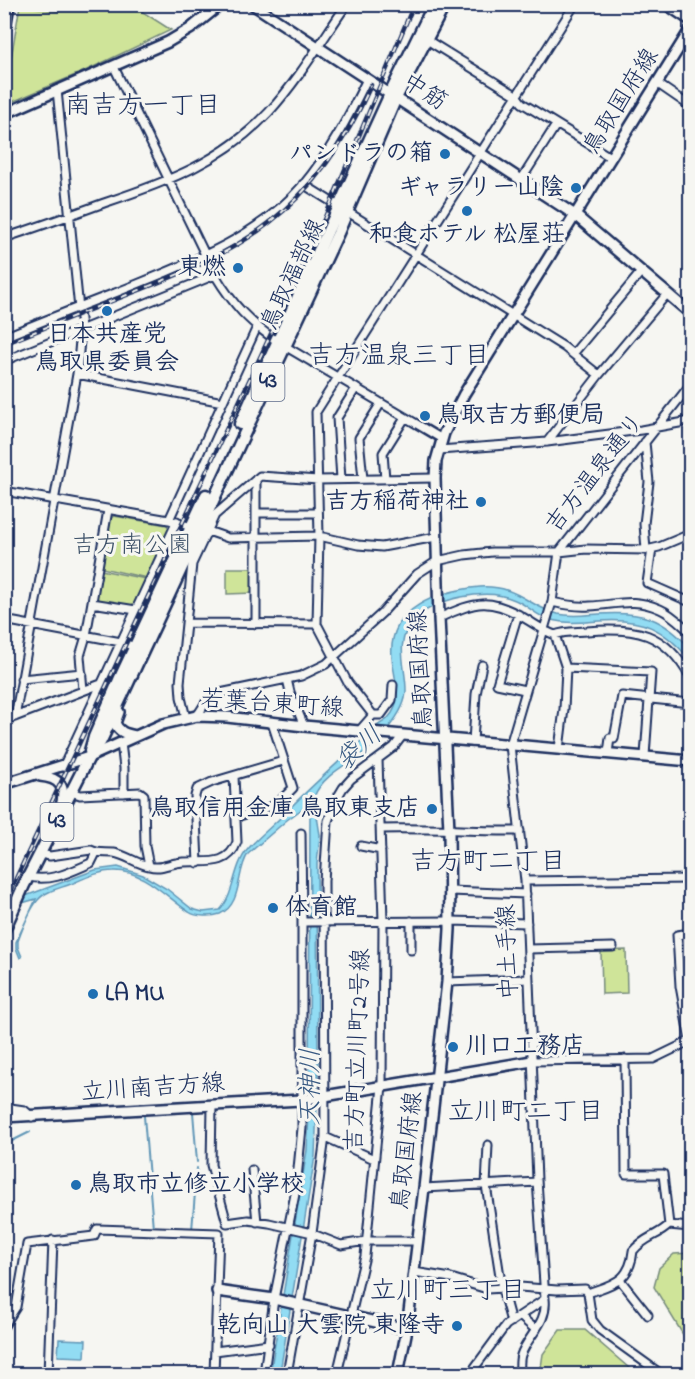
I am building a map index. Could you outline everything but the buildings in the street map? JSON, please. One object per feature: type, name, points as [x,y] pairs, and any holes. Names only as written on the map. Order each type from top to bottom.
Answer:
[{"type":"main road","points":[[4,29],[9,4]]},
{"type":"main road","points":[[4,114],[168,42],[190,29],[221,4]]},
{"type":"main road","name":"中筋","points":[[252,4],[575,215],[690,313]]},
{"type":"main road","name":"鳥取福部線","points":[[4,930],[71,792],[100,741],[200,529],[434,4]]},
{"type":"main road","name":"鳥取福部線","points":[[393,96],[427,40],[445,4]]},
{"type":"main road","points":[[666,4],[690,20]]},
{"type":"main road","name":"鳥取国府線","points":[[398,1374],[407,1329],[424,1188],[447,982],[451,921],[436,537],[435,478],[439,450],[459,403],[690,30]]},
{"type":"main road","name":"鳥取福部線","points":[[89,758],[94,737],[135,647],[200,529]]},
{"type":"main road","points":[[126,687],[115,723],[119,730],[136,736]]},
{"type":"main road","name":"若葉台東町線","points":[[4,784],[37,776],[89,758],[163,724],[197,716],[690,761]]},
{"type":"main road","points":[[37,776],[49,777],[63,788],[64,796],[56,823]]},
{"type":"main road","points":[[324,1096],[532,1061]]},
{"type":"main road","name":"立川南吉方線","points":[[4,1118],[303,1100],[324,1096]]},
{"type":"main road","points":[[217,1291],[276,1299],[407,1329]]},
{"type":"street","points":[[4,238],[169,181],[205,163],[248,133],[282,97],[347,4]]},
{"type":"street","points":[[373,716],[348,683],[317,624],[319,536],[316,412],[575,4]]},
{"type":"street","points":[[427,40],[516,95],[522,103],[610,157]]},
{"type":"street","points":[[114,67],[215,275],[233,304],[281,344],[442,440]]},
{"type":"street","points":[[4,337],[206,255],[249,230],[275,211],[303,184],[345,123],[367,80]]},
{"type":"street","points":[[658,84],[690,106]]},
{"type":"street","points":[[15,717],[76,374],[81,329],[57,90]]},
{"type":"street","points":[[521,180],[556,124]]},
{"type":"street","points":[[303,184],[573,354],[599,375]]},
{"type":"street","points":[[573,354],[641,272]]},
{"type":"street","points":[[4,361],[215,275]]},
{"type":"street","points":[[547,442],[599,375],[667,294]]},
{"type":"street","points":[[169,520],[258,327]]},
{"type":"street","points":[[76,374],[223,402]]},
{"type":"street","name":"吉方温泉通り","points":[[543,629],[551,604],[559,552],[690,385]]},
{"type":"street","points":[[341,479],[337,418],[356,388]]},
{"type":"street","points":[[363,479],[359,438],[381,403]]},
{"type":"street","points":[[385,479],[383,453],[405,418]]},
{"type":"street","points":[[439,450],[547,442],[690,421]]},
{"type":"street","points":[[645,442],[648,450],[650,483],[644,524],[649,550],[647,583],[690,602]]},
{"type":"street","points":[[186,718],[180,691],[192,564],[200,529],[260,477],[318,480],[435,478]]},
{"type":"street","points":[[256,479],[256,624]]},
{"type":"street","points":[[4,491],[177,521],[222,537],[319,536],[358,545],[382,547],[436,537]]},
{"type":"street","points":[[83,690],[80,656],[86,636],[108,510]]},
{"type":"street","points":[[256,513],[318,513]]},
{"type":"street","points":[[63,767],[177,521]]},
{"type":"street","points":[[197,716],[208,699],[220,693],[287,679],[315,670],[382,613],[417,574],[437,561],[486,552],[649,550],[690,534]]},
{"type":"street","points":[[551,604],[575,606],[596,606],[621,602],[644,604],[662,610],[690,632]]},
{"type":"street","points":[[92,603],[136,610]]},
{"type":"street","points":[[439,616],[484,603],[500,604],[555,635],[614,629],[640,632],[668,648],[683,664],[690,677]]},
{"type":"street","points":[[518,614],[497,684],[525,690]]},
{"type":"street","points":[[4,620],[121,642],[135,647]]},
{"type":"street","points":[[186,623],[317,624]]},
{"type":"street","name":"中土手線","points":[[543,629],[510,745],[526,894],[537,1182],[545,1299]]},
{"type":"street","points":[[555,635],[566,668],[564,709],[558,749]]},
{"type":"street","points":[[473,742],[476,694],[482,665]]},
{"type":"street","points":[[566,668],[651,672],[645,756]]},
{"type":"street","points":[[21,679],[82,673]]},
{"type":"street","points":[[287,679],[304,726]]},
{"type":"street","points":[[4,721],[101,684]]},
{"type":"street","points":[[362,731],[373,716],[381,714],[392,700],[393,685]]},
{"type":"street","points":[[608,753],[610,738],[614,738],[622,696],[690,703]]},
{"type":"street","points":[[236,817],[276,805],[294,786],[283,761],[272,723]]},
{"type":"street","points":[[287,1374],[325,1137],[324,921],[325,846],[328,821],[332,807],[351,779],[394,747],[400,735]]},
{"type":"street","points":[[121,743],[124,793]]},
{"type":"street","name":"吉方町立川町2号線","points":[[337,1374],[365,1256],[382,1086],[383,921],[378,759]]},
{"type":"street","points":[[198,863],[195,796],[197,789],[212,782],[283,761]]},
{"type":"street","points":[[40,854],[50,856],[92,850],[96,853],[116,853],[158,868],[180,862],[198,863],[224,858],[233,850],[237,842],[234,776]]},
{"type":"street","points":[[71,792],[80,795],[140,792],[144,795],[145,846],[149,866]]},
{"type":"street","points":[[381,829],[440,828],[520,831]]},
{"type":"street","points":[[264,1374],[290,1228],[302,1128],[301,833]]},
{"type":"street","points":[[361,846],[381,850]]},
{"type":"street","points":[[27,881],[55,878],[91,863],[96,853]]},
{"type":"street","points":[[525,881],[690,879]]},
{"type":"street","points":[[451,891],[526,894]]},
{"type":"street","points":[[411,921],[411,950]]},
{"type":"street","points":[[303,922],[527,923]]},
{"type":"street","points":[[532,1061],[653,1059],[690,1041],[680,986],[677,935],[690,933]]},
{"type":"street","points":[[528,949],[613,947]]},
{"type":"street","points":[[447,982],[529,979]]},
{"type":"street","points":[[624,1059],[626,1174],[663,1174],[669,1225]]},
{"type":"street","points":[[212,1105],[211,1165],[227,1223]]},
{"type":"street","points":[[4,1107],[24,1110],[33,1117]]},
{"type":"street","points":[[325,1137],[374,1159]]},
{"type":"street","points":[[488,1145],[486,1185],[502,1289],[511,1322]]},
{"type":"street","points":[[252,1170],[257,1222]]},
{"type":"street","points":[[424,1188],[537,1182]]},
{"type":"street","points":[[217,1374],[215,1351],[219,1233],[227,1223],[240,1220],[290,1228],[310,1232],[341,1245],[366,1241],[417,1241]]},
{"type":"street","points":[[588,1293],[621,1281],[632,1262],[633,1251],[637,1246],[669,1225],[690,1227]]},
{"type":"street","points":[[4,1326],[16,1307],[27,1244],[94,1236],[97,1229],[219,1233]]},
{"type":"street","points":[[48,1374],[53,1240]]},
{"type":"street","points":[[414,1272],[451,1278],[487,1289],[520,1287],[585,1289],[588,1293],[592,1320],[600,1330],[661,1374]]},
{"type":"street","points":[[621,1281],[648,1315]]},
{"type":"street","points":[[470,1374],[499,1332],[545,1299]]},
{"type":"street","points":[[520,1374],[521,1355],[543,1316],[545,1299]]},
{"type":"street","points":[[520,1316],[536,1330]]},
{"type":"street","points":[[215,1351],[269,1344]]},
{"type":"green space","points":[[20,5],[57,11],[58,5],[132,5],[171,30],[12,102],[5,97],[5,94]]},
{"type":"green space","name":"吉方南公園","points":[[114,516],[167,525],[169,529],[147,578],[102,568],[111,518]]},
{"type":"green space","points":[[227,568],[254,568],[254,593],[227,594]]},
{"type":"green space","points":[[101,570],[146,579],[134,607],[96,600]]},
{"type":"green space","points":[[626,950],[627,993],[602,994],[601,951]]},
{"type":"green space","points":[[690,1253],[690,1346],[654,1287],[659,1268],[674,1254]]},
{"type":"green space","points":[[560,1330],[585,1330],[636,1374],[540,1374],[543,1354]]},
{"type":"water","points":[[480,587],[504,589],[558,614],[573,616],[614,613],[650,618],[670,629],[690,648],[690,660],[671,640],[651,627],[628,621],[557,621],[541,616],[515,600],[503,596],[476,595],[447,601],[423,613],[407,629],[402,646],[406,695],[401,710],[378,741],[326,780],[314,797],[320,835],[317,864],[318,1079],[315,1156],[281,1366],[276,1374],[270,1374],[307,1150],[310,807],[306,806],[287,820],[248,854],[244,861],[236,895],[227,909],[220,914],[204,916],[192,914],[135,875],[125,872],[103,872],[49,892],[38,900],[18,941],[22,957],[20,958],[16,942],[36,899],[5,908],[4,904],[95,870],[118,867],[143,875],[167,889],[192,909],[203,912],[220,910],[229,896],[239,863],[248,849],[318,780],[393,712],[397,697],[392,658],[393,640],[398,626],[407,614],[433,598]]},
{"type":"water","points":[[59,1339],[86,1340],[85,1357],[58,1356]]},
{"type":"waterway","points":[[193,1112],[197,1162]]},
{"type":"waterway","points":[[144,1116],[153,1228]]},
{"type":"waterway","points":[[4,1138],[10,1142],[30,1132]]},
{"type":"waterway","points":[[192,1230],[197,1168]]},
{"type":"railway","points":[[4,904],[320,229],[414,4]]},
{"type":"railway","points":[[4,344],[186,271],[237,245],[269,223],[301,194],[329,160],[352,123],[371,85]]},
{"type":"place","name":"パンドラの箱","points":[[445,154]]},
{"type":"place","name":"ギャラリー山陰","points":[[576,188]]},
{"type":"place","name":"和食ホテル 松屋荘","points":[[467,211]]},
{"type":"place","name":"東燃","points":[[238,268]]},
{"type":"place","name":"日本共産党 鳥取県委員会","points":[[107,311]]},
{"type":"place","name":"鳥取吉方郵便局","points":[[425,416]]},
{"type":"place","name":"吉方稲荷神社","points":[[481,502]]},
{"type":"place","name":"鳥取信用金庫 鳥取東支店","points":[[432,809]]},
{"type":"place","name":"体育館","points":[[273,908]]},
{"type":"place","name":"LA MU","points":[[93,994]]},
{"type":"place","name":"川口工務店","points":[[453,1047]]},
{"type":"place","name":"鳥取市立修立小学校","points":[[76,1185]]},
{"type":"place","name":"乾向山 大雲院 東隆寺","points":[[457,1326]]},
{"type":"district","name":"南吉方一丁目","points":[[143,107]]},
{"type":"district","name":"吉方温泉三丁目","points":[[399,357]]},
{"type":"district","name":"吉方町二丁目","points":[[488,863]]},
{"type":"district","name":"立川町二丁目","points":[[526,1113]]},
{"type":"district","name":"立川町三丁目","points":[[448,1292]]},
{"type":"water label","name":"袋川","points":[[360,749]]},
{"type":"water label","name":"天神川","points":[[312,1087]]}]
